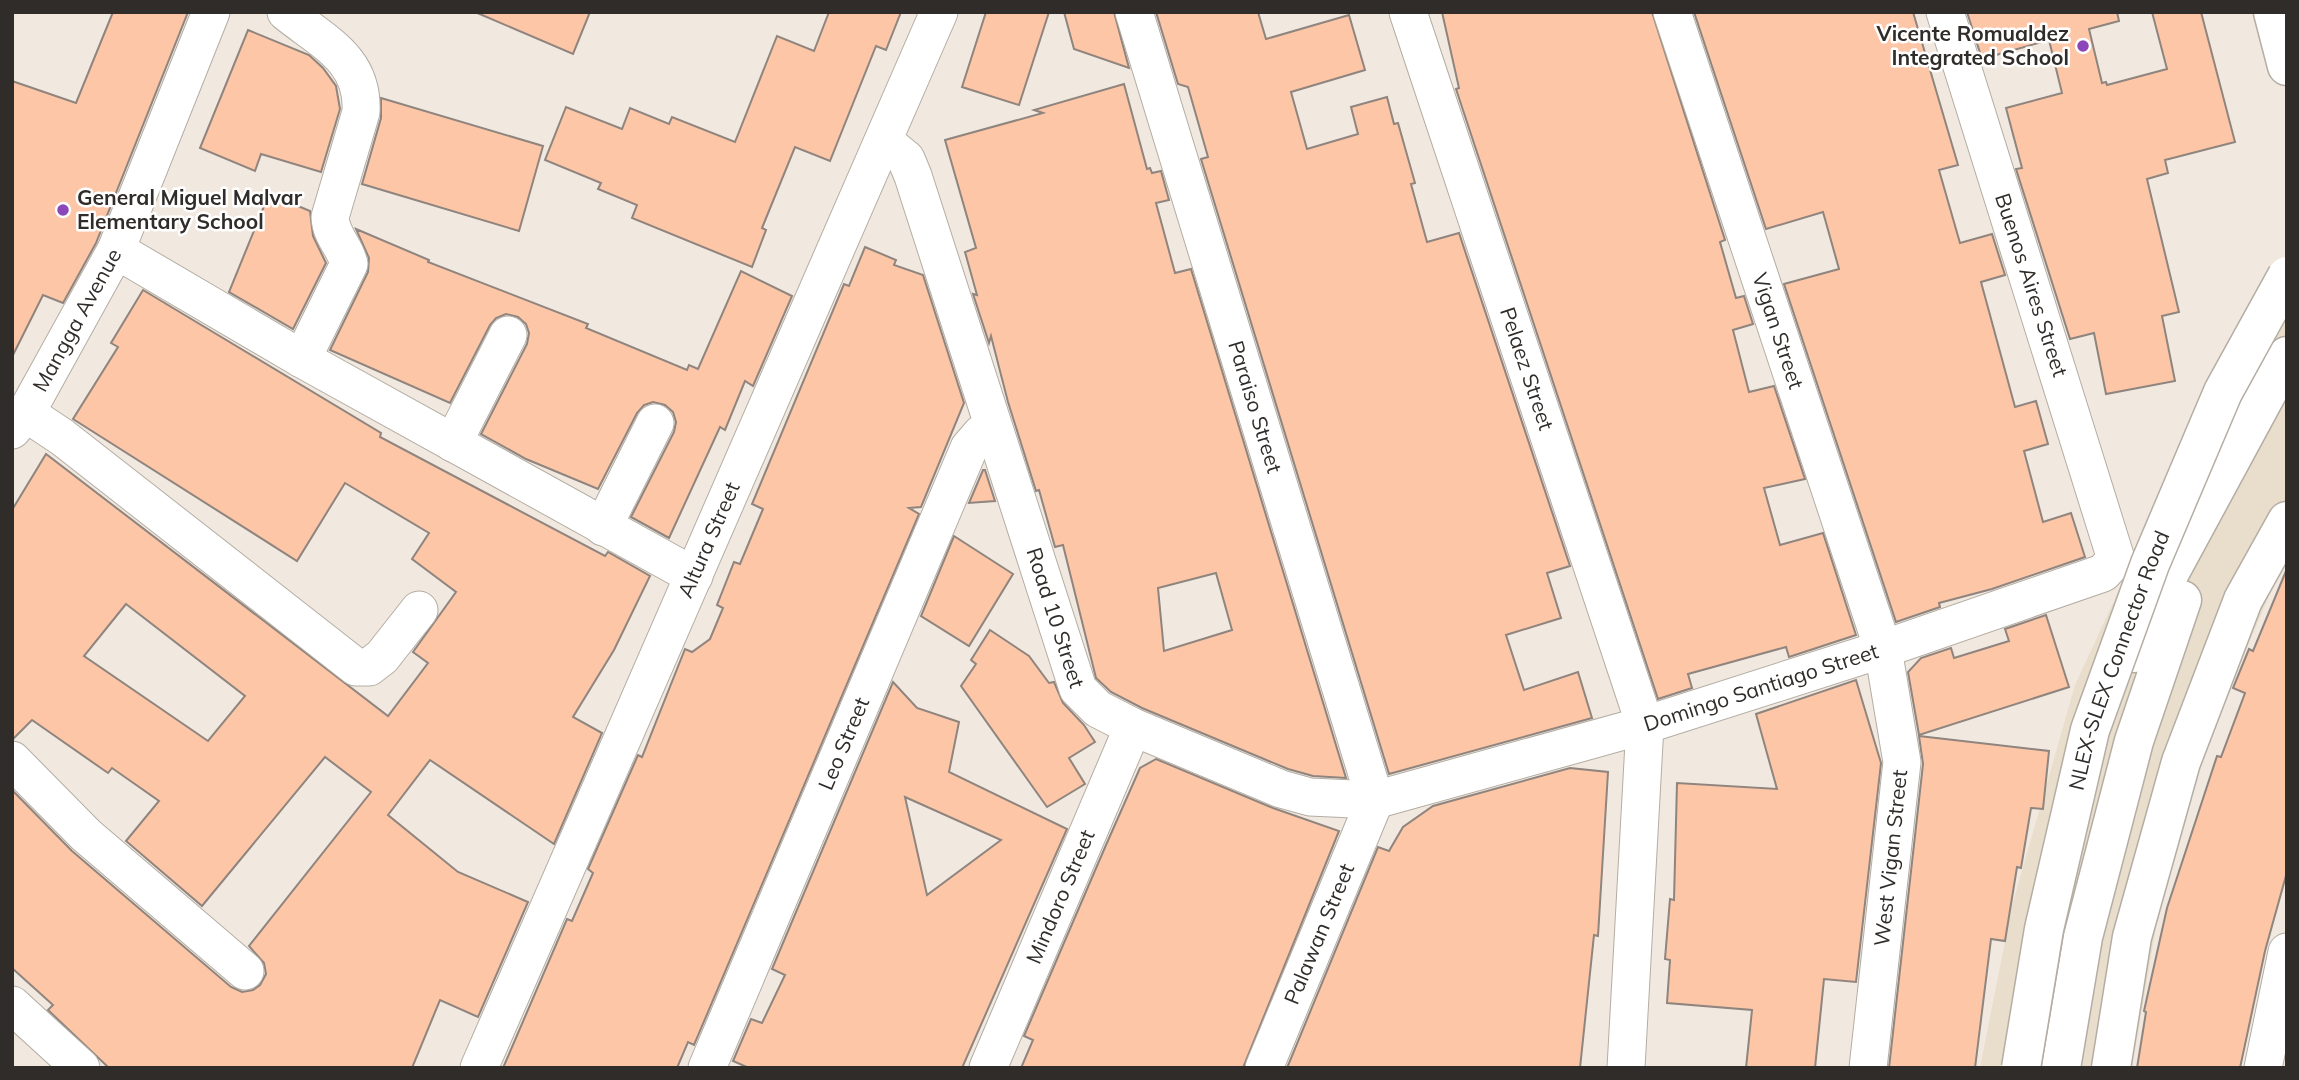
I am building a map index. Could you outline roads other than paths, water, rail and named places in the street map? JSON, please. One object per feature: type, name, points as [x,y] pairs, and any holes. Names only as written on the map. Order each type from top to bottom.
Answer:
[{"type":"main road","points":[[2273,12],[2287,66]]},
{"type":"main road","name":"NLEX-SLEX Connector Road","points":[[2021,1068],[2044,929],[2090,730],[2150,564],[2223,392],[2287,276]]},
{"type":"main road","points":[[2014,1068],[2039,912],[2097,735],[2169,575],[2287,356]]},
{"type":"main road","name":"NLEX-SLEX Connector Road","points":[[2061,1068],[2082,937],[2134,741],[2190,576],[2262,413],[2287,369]]},
{"type":"main road","points":[[2111,1068],[2132,937],[2181,762],[2243,600],[2287,521]]},
{"type":"street","name":"Mangga Avenue","points":[[19,422],[116,250],[211,12]]},
{"type":"street","points":[[286,12],[350,63],[359,81],[362,97],[361,112],[330,217],[331,232],[346,250],[349,264],[302,359]]},
{"type":"street","name":"Altura Street","points":[[479,1068],[939,12]]},
{"type":"street","name":"Paraiso Street","points":[[1134,12],[1375,800]]},
{"type":"street","name":"Pelaez Street","points":[[1408,12],[1645,725]]},
{"type":"street","name":"Vigan Street","points":[[1672,12],[1883,649]]},
{"type":"street","name":"Buenos Aires Street","points":[[1944,12],[2116,559]]},
{"type":"street","name":"Road 10 Street","points":[[884,141],[906,159],[913,176],[993,430],[1079,689],[1087,701],[1133,727],[1281,789],[1310,797],[1375,800],[1645,725]]},
{"type":"street","points":[[116,250],[302,359],[694,576]]},
{"type":"street","points":[[453,443],[508,335]]},
{"type":"street","points":[[19,422],[73,446],[356,667],[369,667],[382,657],[419,610]]},
{"type":"street","points":[[603,527],[654,423]]},
{"type":"street","name":"Leo Street","points":[[707,1068],[969,448],[981,435],[993,430]]},
{"type":"street","name":"Domingo Santiago Street","points":[[1626,1068],[1645,725],[1883,649],[2103,573],[2116,559]]},
{"type":"street","name":"West Vigan Street","points":[[1868,1068],[1902,762],[1883,649]]},
{"type":"street","name":"Mindoro Street","points":[[988,1068],[1133,727]]},
{"type":"street","points":[[12,760],[86,835],[245,971]]},
{"type":"street","name":"Palawan Street","points":[[1264,1068],[1375,800]]},
{"type":"street","points":[[2263,1068],[2287,952]]},
{"type":"street","points":[[12,1006],[81,1068]]},
{"type":"place","name":"Vicente Romualdez Integrated School","points":[[2083,46]]},
{"type":"place","name":"General Miguel Malvar Elementary School","points":[[63,210]]}]
